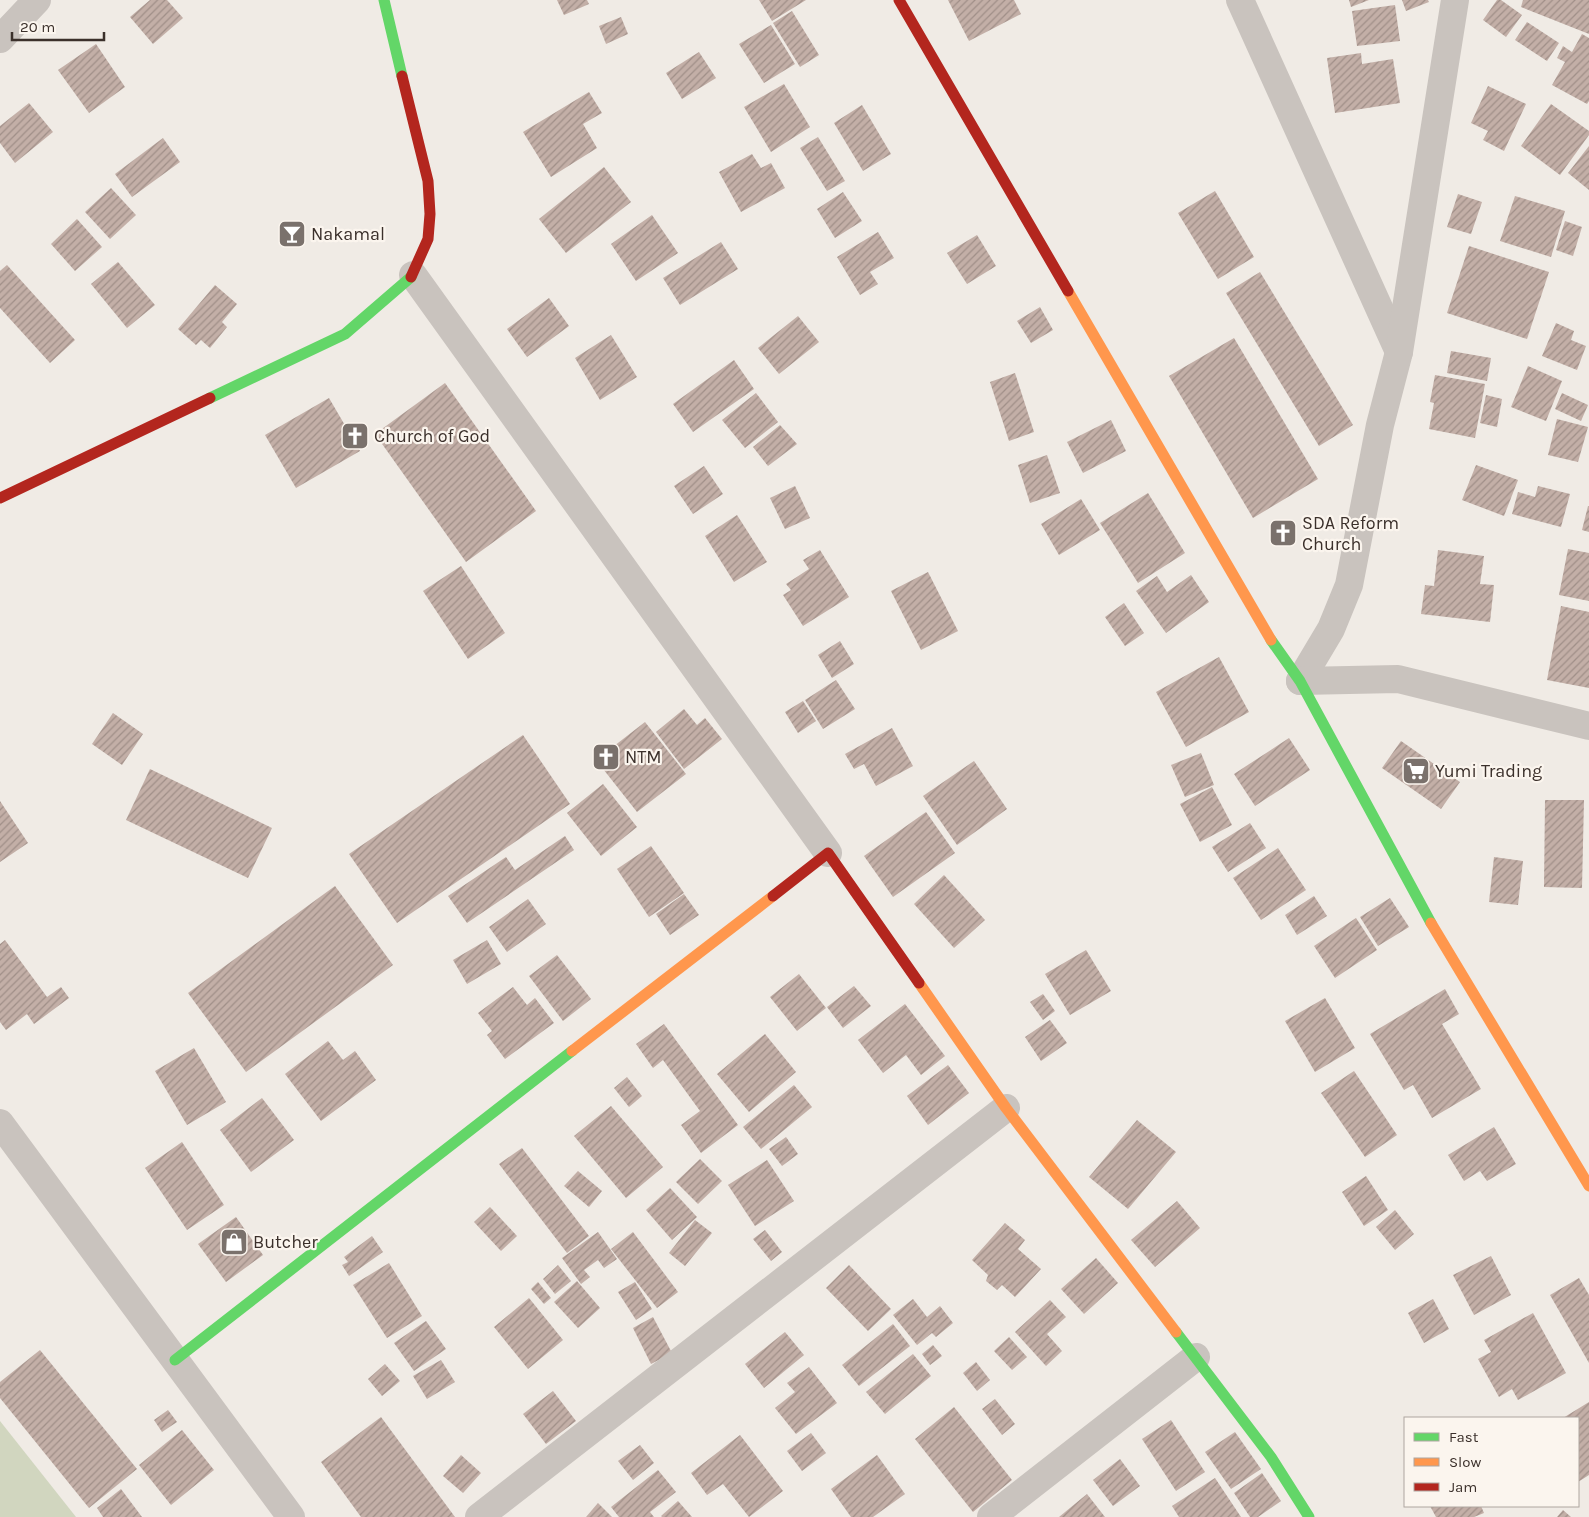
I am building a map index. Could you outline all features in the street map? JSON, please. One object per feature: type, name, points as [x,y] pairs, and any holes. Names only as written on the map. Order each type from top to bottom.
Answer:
[{"type":"street","points":[[0,39],[38,0]]},
{"type":"street","points":[[0,498],[345,334],[412,275],[428,239],[430,214],[428,181],[384,0]]},
{"type":"street","points":[[899,0],[1272,641],[1300,681],[1424,911],[1589,1186]]},
{"type":"street","points":[[1240,0],[1399,352]]},
{"type":"street","points":[[1300,681],[1331,629],[1349,585],[1380,426],[1399,352],[1455,0]]},
{"type":"street","points":[[412,275],[828,853],[1006,1108],[1271,1457],[1309,1517]]},
{"type":"street","points":[[1300,681],[1398,679],[1589,726]]},
{"type":"street","points":[[174,1360],[828,853]]},
{"type":"street","points":[[479,1517],[1006,1108]]},
{"type":"street","points":[[0,1123],[291,1517]]},
{"type":"street","points":[[991,1517],[1196,1358]]},
{"type":"green space","points":[[0,1421],[76,1517],[0,1517]]},
{"type":"building","points":[[150,0],[167,0],[183,18],[153,44],[130,17]]},
{"type":"building","points":[[557,0],[587,0],[589,4],[564,15]]},
{"type":"building","points":[[759,0],[806,0],[772,21]]},
{"type":"building","points":[[948,0],[1014,0],[1021,14],[969,41]]},
{"type":"building","points":[[1349,0],[1369,0],[1351,7]]},
{"type":"building","points":[[1402,0],[1428,0],[1429,2],[1406,11]]},
{"type":"building","points":[[1497,0],[1501,0],[1522,15],[1506,37],[1483,20]]},
{"type":"building","points":[[1523,0],[1589,0],[1589,34],[1521,7]]},
{"type":"building","points":[[1395,5],[1400,41],[1357,46],[1352,11]]},
{"type":"building","points":[[792,11],[819,55],[800,67],[773,23]]},
{"type":"building","points":[[621,17],[628,34],[606,44],[599,26]]},
{"type":"building","points":[[1527,22],[1559,43],[1547,61],[1515,40]]},
{"type":"building","points":[[771,25],[795,64],[764,83],[739,44]]},
{"type":"building","points":[[1582,34],[1589,38],[1589,101],[1587,104],[1552,85],[1565,62],[1557,58],[1563,46],[1572,52]]},
{"type":"building","points":[[96,44],[125,87],[89,113],[58,70]]},
{"type":"building","points":[[699,52],[716,78],[682,99],[666,73]]},
{"type":"building","points":[[1361,53],[1362,64],[1393,59],[1400,103],[1335,113],[1327,58]]},
{"type":"building","points":[[784,84],[810,127],[771,152],[744,107]]},
{"type":"building","points":[[1488,86],[1526,104],[1504,151],[1483,140],[1488,131],[1471,123]]},
{"type":"building","points":[[589,92],[602,113],[583,124],[597,148],[551,177],[523,132]]},
{"type":"building","points":[[29,103],[53,132],[15,163],[0,143],[0,126]]},
{"type":"building","points":[[1551,104],[1589,131],[1589,135],[1560,175],[1521,146]]},
{"type":"building","points":[[862,105],[891,154],[863,171],[834,123]]},
{"type":"building","points":[[818,137],[845,181],[827,191],[800,148]]},
{"type":"building","points":[[163,138],[180,162],[132,197],[115,174]]},
{"type":"building","points":[[1589,146],[1589,190],[1568,173]]},
{"type":"building","points":[[752,154],[761,168],[771,163],[785,188],[741,212],[719,172]]},
{"type":"building","points":[[604,167],[631,202],[566,253],[539,219]]},
{"type":"building","points":[[111,188],[136,215],[110,239],[85,212]]},
{"type":"building","points":[[1215,191],[1254,257],[1218,279],[1178,213]]},
{"type":"building","points":[[843,192],[862,221],[835,238],[817,209]]},
{"type":"building","points":[[1458,194],[1482,202],[1471,234],[1447,227]]},
{"type":"building","points":[[1515,196],[1565,211],[1551,257],[1500,241]]},
{"type":"building","points":[[652,215],[678,253],[636,281],[611,244]]},
{"type":"building","points":[[77,219],[102,247],[75,271],[51,244]]},
{"type":"building","points":[[1565,221],[1582,227],[1573,256],[1556,250]]},
{"type":"building","points":[[878,232],[894,258],[870,272],[878,284],[860,295],[837,257]]},
{"type":"building","points":[[977,235],[996,266],[967,284],[947,253]]},
{"type":"building","points":[[721,242],[738,269],[680,305],[663,278]]},
{"type":"building","points":[[1469,246],[1549,272],[1527,339],[1447,313]]},
{"type":"building","points":[[118,262],[155,305],[127,328],[91,284]]},
{"type":"building","points":[[7,265],[75,340],[50,363],[0,308],[0,271]]},
{"type":"building","points":[[1260,272],[1353,425],[1319,446],[1226,293]]},
{"type":"building","points":[[215,285],[237,304],[222,322],[227,327],[210,348],[201,340],[196,345],[178,329]]},
{"type":"building","points":[[549,298],[569,326],[527,357],[507,329]]},
{"type":"building","points":[[1040,307],[1053,330],[1031,343],[1017,321]]},
{"type":"building","points":[[798,316],[819,342],[779,374],[758,348]]},
{"type":"building","points":[[1556,323],[1574,331],[1571,340],[1586,346],[1577,370],[1542,356]]},
{"type":"building","points":[[611,335],[637,377],[600,400],[575,358]]},
{"type":"building","points":[[1234,338],[1318,479],[1253,518],[1169,376]]},
{"type":"building","points":[[1451,351],[1491,358],[1487,381],[1447,373]]},
{"type":"building","points":[[734,360],[754,389],[693,432],[673,404]]},
{"type":"building","points":[[1528,366],[1562,381],[1546,421],[1511,407]]},
{"type":"building","points":[[1015,373],[1034,432],[1009,441],[990,382]]},
{"type":"building","points":[[1435,375],[1485,384],[1475,438],[1429,429],[1434,403],[1430,402]]},
{"type":"building","points":[[445,383],[536,511],[466,562],[375,434]]},
{"type":"building","points":[[756,393],[778,422],[745,448],[722,420]]},
{"type":"building","points":[[1562,393],[1588,405],[1581,421],[1555,409]]},
{"type":"building","points":[[1486,395],[1502,399],[1497,427],[1480,423]]},
{"type":"building","points":[[329,398],[360,451],[296,488],[265,435]]},
{"type":"building","points":[[1557,419],[1588,427],[1578,462],[1548,455]]},
{"type":"building","points":[[1111,420],[1126,451],[1083,473],[1067,442]]},
{"type":"building","points":[[780,425],[797,444],[768,466],[753,447]]},
{"type":"building","points":[[1047,455],[1060,493],[1030,503],[1018,465]]},
{"type":"building","points":[[1476,465],[1518,480],[1504,516],[1462,500]]},
{"type":"building","points":[[704,466],[723,494],[693,514],[674,486]]},
{"type":"building","points":[[795,486],[810,518],[785,529],[770,498]]},
{"type":"building","points":[[1538,486],[1570,494],[1561,527],[1512,514],[1518,492],[1535,497]]},
{"type":"building","points":[[1148,493],[1185,553],[1138,583],[1100,523]]},
{"type":"building","points":[[1081,499],[1100,530],[1059,555],[1041,524]]},
{"type":"building","points":[[1589,506],[1589,532],[1582,530]]},
{"type":"building","points":[[737,515],[767,562],[734,582],[705,536]]},
{"type":"building","points":[[1568,549],[1589,553],[1589,601],[1559,595]]},
{"type":"building","points":[[820,550],[849,597],[803,626],[783,595],[791,590],[786,584],[809,569],[803,560]]},
{"type":"building","points":[[1438,550],[1484,556],[1480,584],[1494,585],[1490,622],[1421,614],[1425,585],[1434,586]]},
{"type":"building","points":[[461,566],[505,633],[468,659],[423,591]]},
{"type":"building","points":[[928,572],[958,631],[921,650],[891,591]]},
{"type":"building","points":[[1191,575],[1209,602],[1166,633],[1136,591],[1157,576],[1167,592]]},
{"type":"building","points":[[1124,603],[1144,633],[1125,646],[1105,617]]},
{"type":"building","points":[[1561,606],[1589,612],[1589,688],[1547,680]]},
{"type":"building","points":[[840,641],[854,664],[832,678],[818,655]]},
{"type":"building","points":[[1219,657],[1249,712],[1186,747],[1156,692]]},
{"type":"building","points":[[836,680],[855,709],[823,729],[805,700]]},
{"type":"building","points":[[803,701],[816,721],[798,733],[785,712]]},
{"type":"building","points":[[684,709],[697,725],[705,718],[722,739],[684,769],[656,732]]},
{"type":"building","points":[[113,713],[143,734],[122,765],[92,744]]},
{"type":"building","points":[[645,722],[686,774],[637,812],[596,760]]},
{"type":"building","points":[[892,728],[913,766],[876,786],[864,764],[854,769],[845,754]]},
{"type":"building","points":[[523,735],[570,804],[397,923],[349,854]]},
{"type":"building","points":[[1289,738],[1310,770],[1255,806],[1234,774]]},
{"type":"building","points":[[1401,741],[1460,782],[1441,809],[1382,768]]},
{"type":"building","points":[[1201,753],[1214,785],[1185,797],[1171,765]]},
{"type":"building","points":[[974,761],[1007,809],[957,845],[923,796]]},
{"type":"building","points":[[150,769],[272,828],[248,878],[126,820]]},
{"type":"building","points":[[603,784],[637,827],[601,856],[567,813]]},
{"type":"building","points":[[1212,787],[1232,825],[1200,842],[1180,804]]},
{"type":"building","points":[[1545,800],[1584,800],[1582,888],[1544,887]]},
{"type":"building","points":[[0,801],[28,843],[0,862]]},
{"type":"building","points":[[926,812],[955,853],[893,897],[864,856]]},
{"type":"building","points":[[1250,823],[1266,848],[1228,872],[1212,847]]},
{"type":"building","points":[[565,836],[574,850],[467,923],[448,896],[506,857],[515,870]]},
{"type":"building","points":[[651,846],[684,893],[649,917],[617,869]]},
{"type":"building","points":[[1278,848],[1306,890],[1261,920],[1233,878]]},
{"type":"building","points":[[1494,857],[1523,861],[1518,905],[1489,902]]},
{"type":"building","points":[[944,875],[985,920],[954,948],[914,904]]},
{"type":"building","points":[[335,886],[393,965],[246,1072],[188,993]]},
{"type":"building","points":[[684,894],[699,915],[670,935],[656,914]]},
{"type":"building","points":[[1314,896],[1327,916],[1297,935],[1285,915]]},
{"type":"building","points":[[1390,898],[1409,927],[1378,946],[1360,917]]},
{"type":"building","points":[[528,899],[546,924],[507,952],[489,927]]},
{"type":"building","points":[[1356,918],[1377,950],[1335,978],[1314,946]]},
{"type":"building","points":[[5,940],[47,997],[61,987],[69,998],[34,1024],[27,1014],[6,1030],[0,1022],[0,944]]},
{"type":"building","points":[[487,940],[501,964],[467,984],[453,960]]},
{"type":"building","points":[[1086,950],[1111,991],[1070,1015],[1045,974]]},
{"type":"building","points":[[557,955],[591,999],[563,1021],[529,976]]},
{"type":"building","points":[[799,974],[826,1008],[797,1031],[770,997]]},
{"type":"building","points":[[854,986],[871,1006],[843,1028],[827,1007]]},
{"type":"building","points":[[513,987],[527,1005],[535,998],[554,1023],[505,1059],[487,1035],[492,1031],[478,1013]]},
{"type":"building","points":[[1445,989],[1459,1014],[1442,1024],[1481,1089],[1432,1118],[1413,1085],[1404,1090],[1370,1034]]},
{"type":"building","points":[[1043,994],[1055,1011],[1043,1020],[1030,1002]]},
{"type":"building","points":[[1325,998],[1355,1048],[1315,1072],[1285,1021]]},
{"type":"building","points":[[905,1004],[945,1056],[921,1075],[906,1055],[883,1073],[858,1040]]},
{"type":"building","points":[[1050,1020],[1067,1043],[1041,1061],[1025,1037]]},
{"type":"building","points":[[664,1024],[738,1125],[701,1153],[681,1125],[700,1111],[663,1060],[653,1068],[636,1044]]},
{"type":"building","points":[[765,1034],[796,1072],[749,1112],[717,1074]]},
{"type":"building","points":[[328,1041],[343,1060],[355,1051],[376,1080],[321,1121],[285,1074]]},
{"type":"building","points":[[194,1048],[226,1102],[187,1125],[155,1071]]},
{"type":"building","points":[[948,1065],[969,1093],[928,1125],[907,1096]]},
{"type":"building","points":[[1354,1071],[1397,1135],[1365,1157],[1321,1093]]},
{"type":"building","points":[[627,1077],[642,1096],[629,1107],[614,1088]]},
{"type":"building","points":[[794,1085],[812,1107],[761,1149],[743,1127]]},
{"type":"building","points":[[262,1098],[294,1140],[251,1172],[220,1130]]},
{"type":"building","points":[[611,1106],[663,1167],[626,1198],[574,1136]]},
{"type":"building","points":[[1137,1120],[1176,1152],[1128,1209],[1089,1177]]},
{"type":"building","points":[[1494,1127],[1516,1164],[1487,1181],[1480,1171],[1464,1181],[1448,1155]]},
{"type":"building","points":[[786,1137],[798,1154],[782,1166],[769,1149]]},
{"type":"building","points":[[182,1142],[224,1205],[187,1230],[145,1168]]},
{"type":"building","points":[[522,1148],[589,1236],[567,1253],[499,1164]]},
{"type":"building","points":[[700,1159],[722,1181],[698,1204],[676,1182]]},
{"type":"building","points":[[767,1160],[794,1201],[755,1226],[728,1185]]},
{"type":"building","points":[[578,1171],[602,1191],[589,1207],[564,1186]]},
{"type":"building","points":[[1366,1176],[1388,1210],[1364,1226],[1342,1192]]},
{"type":"building","points":[[670,1188],[697,1217],[672,1240],[646,1210]]},
{"type":"building","points":[[1177,1201],[1200,1228],[1155,1267],[1131,1240]]},
{"type":"building","points":[[490,1207],[517,1236],[501,1251],[474,1222]]},
{"type":"building","points":[[1395,1210],[1414,1234],[1395,1250],[1376,1227]]},
{"type":"building","points":[[236,1217],[263,1255],[226,1282],[198,1244]]},
{"type":"building","points":[[695,1220],[712,1233],[685,1266],[669,1253]]},
{"type":"building","points":[[1005,1223],[1025,1240],[1018,1249],[1041,1269],[1015,1297],[1002,1285],[997,1290],[986,1281],[988,1275],[972,1260]]},
{"type":"building","points":[[765,1230],[782,1252],[771,1261],[753,1239]]},
{"type":"building","points":[[598,1232],[617,1259],[604,1268],[598,1260],[584,1270],[590,1277],[581,1284],[562,1258]]},
{"type":"building","points":[[633,1232],[678,1292],[657,1308],[611,1249]]},
{"type":"building","points":[[372,1236],[383,1252],[349,1276],[342,1265],[348,1262],[344,1257]]},
{"type":"building","points":[[1491,1256],[1511,1295],[1474,1315],[1453,1275]]},
{"type":"building","points":[[1096,1258],[1118,1283],[1084,1314],[1061,1289]]},
{"type":"building","points":[[389,1263],[422,1316],[387,1338],[353,1285]]},
{"type":"building","points":[[558,1265],[571,1281],[555,1294],[543,1279]]},
{"type":"building","points":[[849,1265],[891,1309],[868,1331],[826,1288]]},
{"type":"building","points":[[1579,1278],[1589,1295],[1589,1363],[1550,1295]]},
{"type":"building","points":[[577,1281],[600,1308],[578,1328],[554,1302]]},
{"type":"building","points":[[538,1282],[551,1298],[544,1304],[531,1289]]},
{"type":"building","points":[[635,1282],[652,1309],[636,1320],[618,1292]]},
{"type":"building","points":[[529,1298],[563,1340],[528,1369],[494,1327]]},
{"type":"building","points":[[913,1299],[927,1317],[940,1306],[953,1323],[936,1337],[932,1333],[917,1345],[893,1315]]},
{"type":"building","points":[[1433,1299],[1449,1329],[1424,1343],[1408,1313]]},
{"type":"building","points":[[1050,1300],[1066,1317],[1047,1334],[1062,1351],[1046,1366],[1015,1332]]},
{"type":"building","points":[[1533,1313],[1566,1373],[1518,1400],[1512,1389],[1499,1397],[1478,1359],[1491,1352],[1484,1340]]},
{"type":"building","points":[[653,1317],[672,1353],[651,1364],[633,1328]]},
{"type":"building","points":[[426,1321],[446,1349],[414,1371],[394,1343]]},
{"type":"building","points":[[893,1324],[910,1346],[859,1386],[842,1365]]},
{"type":"building","points":[[785,1332],[804,1355],[764,1388],[745,1364]]},
{"type":"building","points":[[1009,1337],[1027,1357],[1012,1370],[994,1351]]},
{"type":"building","points":[[933,1345],[942,1356],[930,1365],[922,1354]]},
{"type":"building","points":[[40,1350],[137,1469],[89,1508],[0,1398],[0,1382]]},
{"type":"building","points":[[913,1354],[931,1376],[885,1414],[866,1392]]},
{"type":"building","points":[[441,1360],[455,1382],[427,1399],[413,1376]]},
{"type":"building","points":[[976,1362],[990,1380],[977,1391],[963,1373]]},
{"type":"building","points":[[385,1364],[400,1381],[382,1396],[368,1379]]},
{"type":"building","points":[[809,1367],[837,1403],[796,1434],[775,1408],[795,1392],[787,1383]]},
{"type":"building","points":[[553,1391],[576,1421],[546,1444],[523,1414]]},
{"type":"building","points":[[995,1399],[1015,1424],[1002,1435],[982,1409]]},
{"type":"building","points":[[1589,1402],[1589,1475],[1579,1481],[1579,1417],[1565,1417]]},
{"type":"building","points":[[954,1407],[1012,1480],[973,1512],[915,1439]]},
{"type":"building","points":[[168,1410],[177,1422],[162,1432],[154,1420]]},
{"type":"building","points":[[381,1417],[455,1517],[361,1517],[321,1462]]},
{"type":"building","points":[[1171,1420],[1205,1472],[1176,1491],[1142,1439]]},
{"type":"building","points":[[182,1430],[214,1470],[171,1505],[139,1465]]},
{"type":"building","points":[[1235,1432],[1261,1469],[1231,1489],[1205,1452]]},
{"type":"building","points":[[811,1433],[826,1453],[802,1471],[787,1451]]},
{"type":"building","points":[[740,1435],[783,1491],[749,1517],[723,1484],[707,1495],[691,1473]]},
{"type":"building","points":[[640,1445],[654,1463],[633,1480],[618,1461]]},
{"type":"building","points":[[461,1455],[481,1473],[463,1493],[443,1476]]},
{"type":"building","points":[[877,1455],[905,1494],[873,1517],[851,1517],[831,1489]]},
{"type":"building","points":[[1120,1459],[1140,1486],[1113,1506],[1093,1480]]},
{"type":"building","points":[[658,1470],[676,1492],[650,1512],[654,1517],[619,1517],[611,1507]]},
{"type":"building","points":[[1262,1473],[1281,1501],[1258,1517],[1250,1517],[1234,1493]]},
{"type":"building","points":[[1215,1478],[1241,1517],[1179,1517],[1172,1506]]},
{"type":"building","points":[[121,1489],[142,1517],[103,1517],[97,1508]]},
{"type":"building","points":[[1087,1494],[1105,1517],[1059,1517]]},
{"type":"building","points":[[678,1501],[692,1517],[661,1516]]},
{"type":"building","points":[[598,1503],[612,1517],[586,1517]]},
{"type":"building","points":[[1431,1507],[1481,1507],[1484,1513],[1474,1517],[1436,1517]]},
{"type":"building","points":[[1563,1510],[1571,1517],[1557,1517]]},
{"type":"traffic: fast","points":[[384,0],[402,76]]},
{"type":"traffic: fast","points":[[210,398],[345,334],[411,277]]},
{"type":"traffic: fast","points":[[1271,640],[1300,681],[1431,923]]},
{"type":"traffic: fast","points":[[175,1360],[572,1051]]},
{"type":"traffic: fast","points":[[1176,1332],[1271,1457],[1309,1517]]},
{"type":"traffic: slow","points":[[1068,291],[1271,640]]},
{"type":"traffic: slow","points":[[572,1051],[773,896]]},
{"type":"traffic: slow","points":[[1431,923],[1589,1186]]},
{"type":"traffic: slow","points":[[919,983],[1006,1108],[1176,1332]]},
{"type":"traffic: jam","points":[[899,0],[1068,291]]},
{"type":"traffic: jam","points":[[402,76],[428,181],[430,214],[428,239],[411,277]]},
{"type":"traffic: jam","points":[[0,498],[210,398]]},
{"type":"traffic: jam","points":[[773,896],[828,853],[919,983]]},
{"type":"place","name":"Nakamal","points":[[292,234]]},
{"type":"place","name":"Church of God","points":[[355,436]]},
{"type":"place","name":"SDA Reform Church","points":[[1283,533]]},
{"type":"place","name":"NTM","points":[[606,757]]},
{"type":"place","name":"Yumi Trading","points":[[1416,771]]},
{"type":"place","name":"Butcher","points":[[234,1242]]}]
